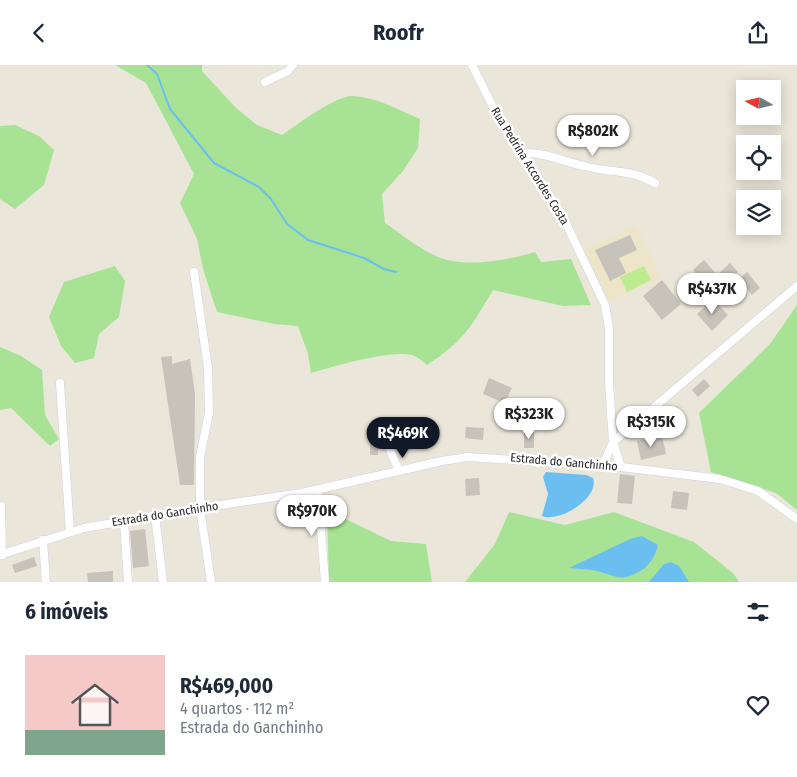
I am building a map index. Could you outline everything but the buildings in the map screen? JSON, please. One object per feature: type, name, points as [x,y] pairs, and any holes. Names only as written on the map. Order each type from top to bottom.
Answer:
[{"type":"street","points":[[266,82],[288,71],[293,65]]},
{"type":"street","name":"Rua Pedrina Accordes Costa","points":[[472,65],[493,107],[562,215],[605,305],[609,327],[612,442],[621,467]]},
{"type":"street","points":[[524,153],[536,153],[593,169],[633,173],[655,183]]},
{"type":"street","points":[[194,272],[208,367],[208,413],[200,457],[200,508],[211,582]]},
{"type":"street","points":[[612,442],[797,286]]},
{"type":"street","points":[[60,383],[70,532]]},
{"type":"street","points":[[384,436],[399,471]]},
{"type":"street","name":"Rua Pedrina Accordes Costa","points":[[603,465],[612,442]]},
{"type":"street","name":"Estrada do Ganchinho","points":[[1,555],[70,532],[155,515],[318,490],[468,457],[603,465],[695,475],[734,483],[770,498],[797,519]]},
{"type":"street","points":[[318,490],[325,582]]},
{"type":"street","points":[[0,505],[1,555]]},
{"type":"street","points":[[155,515],[163,582]]},
{"type":"street","points":[[124,521],[128,582]]},
{"type":"street","points":[[43,540],[46,582]]},
{"type":"shaded area","points":[[636,225],[661,278],[610,301],[585,250]]},
{"type":"green space","points":[[115,65],[202,65],[202,71],[235,107],[257,125],[282,135],[327,105],[353,96],[379,101],[420,119],[418,148],[403,171],[382,194],[385,223],[424,250],[442,258],[455,261],[468,263],[496,261],[535,252],[541,262],[571,259],[591,305],[563,306],[493,290],[466,332],[450,348],[427,365],[414,356],[393,354],[363,359],[311,373],[308,354],[298,326],[274,324],[217,312],[203,269],[197,239],[180,203],[194,174],[146,83]]},
{"type":"green space","points":[[15,125],[39,136],[54,150],[44,185],[15,209],[0,199],[0,126]]},
{"type":"green space","points":[[115,266],[125,281],[119,317],[99,334],[94,358],[75,363],[61,346],[49,317],[64,282]]},
{"type":"green space","points":[[644,266],[651,280],[627,292],[620,277]]},
{"type":"green space","points":[[797,305],[797,510],[776,493],[711,472],[699,413],[770,344]]},
{"type":"green space","points":[[0,347],[21,356],[42,370],[45,415],[59,439],[50,446],[11,408],[0,410]]},
{"type":"green space","points":[[327,510],[391,541],[426,544],[432,582],[329,582]]},
{"type":"green space","points":[[509,512],[565,525],[614,512],[694,542],[734,574],[739,582],[465,582],[495,544]]},
{"type":"water","points":[[546,472],[586,475],[593,478],[590,494],[584,501],[567,513],[558,516],[542,516],[548,494],[543,477]]},
{"type":"water","points":[[642,536],[658,545],[653,557],[645,568],[632,575],[617,577],[594,570],[569,568],[630,539]]},
{"type":"water","points":[[671,562],[679,566],[689,582],[649,582],[664,564]]},
{"type":"waterway","points":[[147,65],[157,74],[170,109],[214,163],[259,187],[271,199],[287,224],[308,240],[364,258],[384,269],[396,272]]}]
